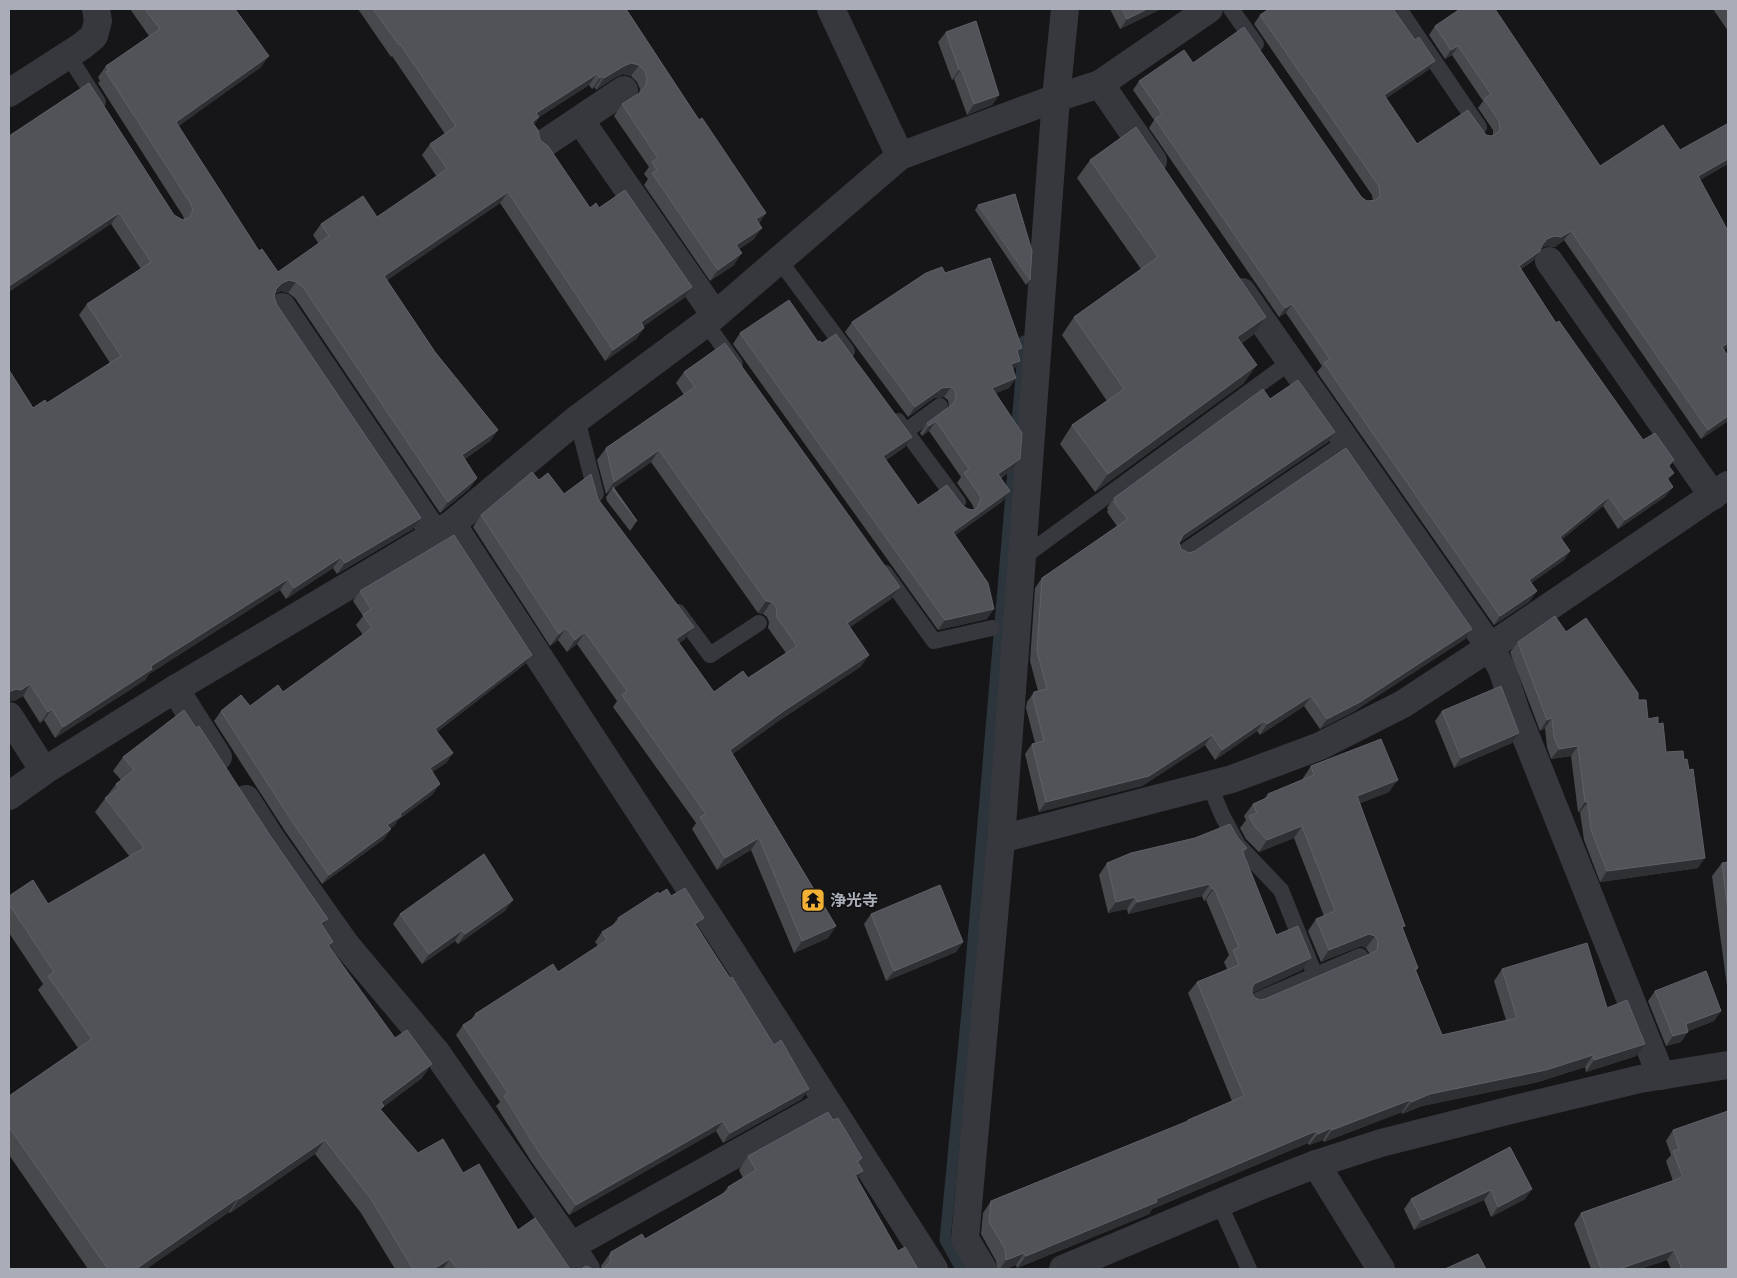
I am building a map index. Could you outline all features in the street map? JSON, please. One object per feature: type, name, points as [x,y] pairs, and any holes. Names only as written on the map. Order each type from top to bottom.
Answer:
[{"type":"street","points":[[9,93],[94,36],[98,21],[96,9]]},
{"type":"street","points":[[831,9],[900,156]]},
{"type":"street","points":[[983,1269],[965,1239],[1001,839],[1056,98],[1065,9]]},
{"type":"street","points":[[9,796],[44,770],[175,689],[443,529],[577,419],[711,319],[900,156],[1056,98],[1100,84],[1209,9]]},
{"type":"street","points":[[1100,84],[1167,183]]},
{"type":"street","points":[[544,143],[624,90]]},
{"type":"street","points":[[580,120],[711,319]]},
{"type":"street","points":[[1001,839],[1232,779],[1320,746],[1403,704],[1720,491],[1549,261]]},
{"type":"street","points":[[1229,273],[1490,647],[1502,669],[1516,712],[1661,1076]]},
{"type":"street","points":[[282,307],[443,529],[713,923],[934,1269]]},
{"type":"street","points":[[175,689],[272,840],[346,945],[436,1052],[586,1269]]},
{"type":"street","points":[[9,716],[44,770]]},
{"type":"street","points":[[1063,1269],[1316,1164],[1382,1143],[1640,1079],[1728,1065]]},
{"type":"street","points":[[571,1246],[827,1103]]},
{"type":"street","points":[[1316,1164],[1381,1269]]},
{"type":"lane","points":[[1231,9],[1264,57]]},
{"type":"lane","points":[[1399,9],[1484,135]]},
{"type":"lane","points":[[68,55],[106,113]]},
{"type":"lane","points":[[779,260],[854,361]]},
{"type":"lane","points":[[711,319],[746,378]]},
{"type":"lane","points":[[1022,558],[1290,362]]},
{"type":"lane","points":[[906,431],[940,406]]},
{"type":"lane","points":[[888,408],[964,510]]},
{"type":"lane","points":[[577,419],[598,505]]},
{"type":"lane","points":[[1182,553],[1346,441]]},
{"type":"lane","points":[[877,561],[934,640],[992,628]]},
{"type":"lane","points":[[669,600],[710,655],[759,624]]},
{"type":"lane","points":[[1209,784],[1222,815],[1238,845],[1281,890],[1315,975]]},
{"type":"lane","points":[[1253,1002],[1360,956]]},
{"type":"lane","points":[[1220,1203],[1249,1269]]},
{"type":"building","points":[[145,9],[235,9],[269,56],[176,122],[259,251],[262,249],[278,272],[329,236],[321,224],[363,196],[377,217],[447,169],[430,144],[456,126],[400,44],[373,9],[626,9],[699,120],[702,118],[766,213],[756,219],[762,228],[736,245],[742,253],[718,270],[652,173],[657,170],[652,162],[658,158],[622,104],[641,92],[646,85],[645,71],[639,65],[631,63],[604,78],[603,76],[600,78],[597,74],[536,113],[539,117],[532,122],[538,130],[540,140],[548,146],[590,208],[596,203],[599,208],[625,190],[692,287],[641,322],[644,328],[613,350],[508,192],[384,276],[435,352],[498,430],[462,455],[477,478],[448,502],[303,287],[289,280],[282,283],[276,289],[274,297],[277,305],[421,518],[345,563],[341,557],[294,588],[288,579],[151,666],[152,669],[63,727],[52,709],[48,712],[30,684],[21,690],[16,689],[9,692],[9,370],[33,408],[45,400],[47,403],[121,356],[87,304],[151,262],[119,213],[9,286],[9,136],[89,83],[174,215],[183,220],[189,218],[193,210],[191,204],[106,72],[109,71],[106,66],[160,29]]},
{"type":"building","points":[[1122,9],[1147,9],[1127,19]]},
{"type":"building","points":[[1269,9],[1393,9],[1415,40],[1419,37],[1435,61],[1384,95],[1417,144],[1468,110],[1486,135],[1491,136],[1500,130],[1499,121],[1484,99],[1491,94],[1458,46],[1451,50],[1435,26],[1460,9],[1495,9],[1600,166],[1663,125],[1680,150],[1727,124],[1728,126],[1728,159],[1698,176],[1728,231],[1728,343],[1722,347],[1728,356],[1728,416],[1708,430],[1571,231],[1561,237],[1554,236],[1547,239],[1540,251],[1519,266],[1556,323],[1559,321],[1643,440],[1655,433],[1674,460],[1668,465],[1674,473],[1667,478],[1673,487],[1625,520],[1609,497],[1560,537],[1570,551],[1529,580],[1537,591],[1500,616],[1324,363],[1330,359],[1292,304],[1285,308],[1155,119],[1162,114],[1139,81],[1184,50],[1193,63],[1244,27],[1362,198],[1367,201],[1376,200],[1380,196],[1379,186],[1260,15]]},
{"type":"building","points":[[976,21],[999,95],[974,104],[961,69],[959,70],[946,32]]},
{"type":"building","points":[[1136,127],[1266,317],[1237,337],[1257,365],[1108,474],[1072,425],[1124,389],[1074,317],[1158,257],[1090,160]]},
{"type":"building","points":[[1015,194],[1032,251],[1030,280],[978,205]]},
{"type":"building","points":[[990,258],[1022,348],[1017,350],[1020,361],[1011,364],[1016,378],[992,388],[1022,433],[1020,459],[998,474],[1010,491],[953,532],[988,583],[994,609],[945,620],[740,333],[789,300],[818,342],[822,343],[836,334],[912,437],[883,456],[918,505],[947,485],[963,506],[973,510],[977,508],[981,499],[964,473],[969,469],[936,421],[929,426],[927,423],[953,404],[956,399],[955,390],[951,387],[942,388],[915,407],[852,322],[926,273],[942,267],[945,273]]},
{"type":"building","points":[[725,343],[900,587],[847,623],[869,655],[785,710],[730,750],[836,926],[802,941],[759,838],[725,858],[700,817],[706,814],[622,695],[627,691],[585,632],[575,640],[566,628],[559,634],[481,515],[532,472],[539,480],[548,473],[564,494],[591,474],[598,499],[694,627],[676,639],[714,692],[743,671],[748,678],[797,646],[776,616],[777,610],[775,605],[766,601],[659,450],[614,482],[606,448],[695,387],[684,372]]},
{"type":"building","points":[[1298,380],[1335,432],[1183,535],[1179,543],[1181,549],[1189,553],[1195,551],[1346,448],[1472,629],[1360,702],[1327,719],[1311,696],[1267,724],[1264,721],[1222,750],[1212,735],[1149,776],[1046,802],[1032,744],[1044,741],[1033,698],[1034,692],[1047,689],[1037,651],[1042,578],[1125,521],[1127,518],[1114,502],[1116,501],[1114,498],[1263,389],[1270,399]]},
{"type":"building","points":[[613,487],[637,521],[614,491]]},
{"type":"building","points":[[454,535],[532,655],[435,729],[453,753],[430,768],[440,784],[387,825],[391,829],[329,875],[221,711],[241,695],[250,706],[278,685],[283,692],[372,628],[363,615],[371,609],[360,591]]},
{"type":"building","points":[[1555,616],[1566,632],[1586,618],[1638,693],[1638,700],[1646,700],[1648,719],[1658,717],[1658,724],[1663,723],[1666,752],[1683,751],[1684,760],[1687,759],[1689,770],[1693,769],[1705,858],[1607,871],[1591,830],[1588,802],[1585,802],[1578,746],[1559,749],[1554,737],[1552,718],[1547,720],[1518,642]]},
{"type":"building","points":[[1501,686],[1519,733],[1461,758],[1442,711]]},
{"type":"building","points":[[184,710],[196,728],[199,726],[269,834],[328,919],[321,923],[333,942],[328,945],[395,1038],[407,1030],[432,1064],[381,1102],[384,1106],[380,1109],[418,1153],[443,1139],[463,1173],[479,1164],[518,1230],[535,1218],[570,1269],[457,1269],[450,1259],[433,1269],[413,1269],[371,1199],[325,1140],[136,1269],[108,1269],[9,1127],[9,1096],[92,1039],[48,976],[54,972],[9,904],[9,896],[33,880],[48,904],[144,848],[105,798],[119,788],[116,784],[134,770],[123,757]]},
{"type":"building","points":[[1381,739],[1398,780],[1357,796],[1405,926],[1402,927],[1418,968],[1415,969],[1442,1035],[1517,1018],[1502,969],[1587,943],[1607,1008],[1627,1000],[1645,1044],[1594,1060],[1593,1055],[1546,1070],[1430,1094],[1332,1130],[1331,1128],[1318,1134],[1316,1131],[1156,1199],[1157,1202],[1026,1256],[1024,1253],[1006,1260],[1005,1249],[989,1222],[991,1201],[1188,1121],[1244,1096],[1197,982],[1239,965],[1233,950],[1239,947],[1214,888],[1212,889],[1210,884],[1137,902],[1135,897],[1116,902],[1107,863],[1131,853],[1195,838],[1230,824],[1238,838],[1247,848],[1242,850],[1276,935],[1298,926],[1311,958],[1254,984],[1252,994],[1260,1000],[1372,953],[1377,950],[1378,941],[1375,936],[1369,934],[1329,950],[1316,919],[1335,911],[1302,826],[1267,840],[1255,827],[1249,816],[1257,813],[1253,804],[1269,797],[1268,794],[1314,775],[1311,766]]},
{"type":"building","points":[[484,854],[513,900],[465,934],[462,930],[429,954],[400,914]]},
{"type":"building","points":[[1728,862],[1728,912],[1722,863]]},
{"type":"building","points":[[940,885],[963,942],[894,971],[871,914]]},
{"type":"building","points":[[685,888],[704,918],[695,924],[730,978],[732,977],[774,1045],[781,1040],[809,1089],[730,1133],[723,1121],[576,1205],[538,1151],[504,1096],[508,1093],[463,1025],[477,1016],[475,1014],[553,964],[558,972],[607,940],[602,932],[620,921],[618,918],[658,892],[659,894],[667,889],[671,896]]},
{"type":"building","points":[[1706,971],[1721,1011],[1686,1024],[1688,1032],[1673,1036],[1655,991]]},
{"type":"building","points":[[1728,1111],[1728,1269],[1682,1269],[1674,1250],[1619,1269],[1601,1269],[1581,1213],[1683,1177],[1673,1151],[1679,1149],[1673,1130]]},
{"type":"building","points":[[828,1112],[833,1120],[838,1118],[862,1158],[857,1161],[863,1171],[855,1175],[898,1251],[905,1247],[918,1269],[601,1269],[610,1262],[611,1252],[642,1234],[645,1239],[730,1190],[728,1187],[756,1170],[748,1156]]},
{"type":"building","points":[[1510,1147],[1532,1189],[1498,1207],[1491,1190],[1422,1220],[1411,1199]]},
{"type":"building","points":[[1478,1254],[1486,1269],[1445,1269]]},
{"type":"building","points":[[586,1266],[593,1269],[581,1269]]},
{"type":"waterway","points":[[961,1269],[945,1240],[967,1011],[1024,341]]},
{"type":"place","name":"浄光寺","points":[[813,900]]}]
